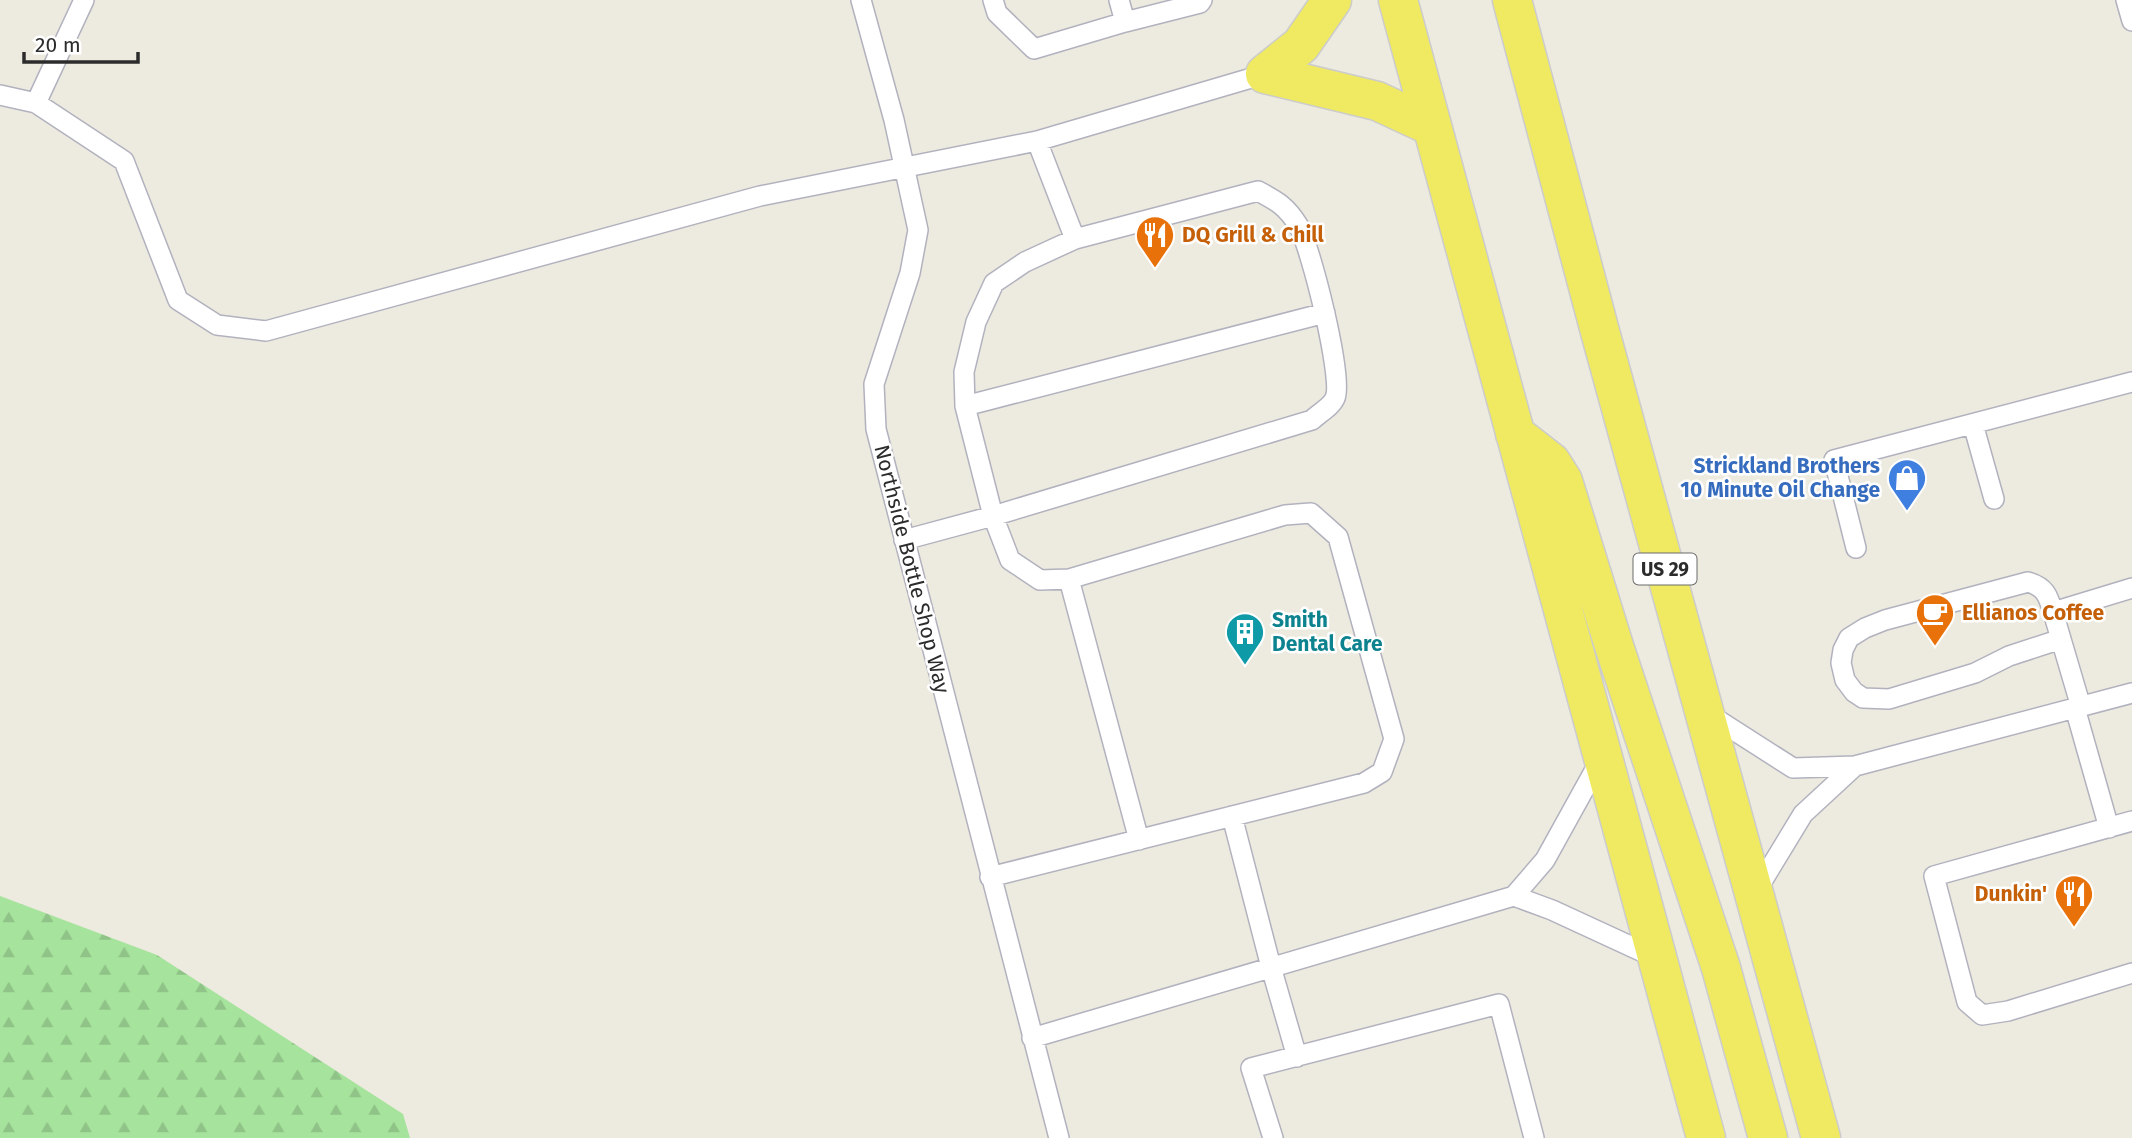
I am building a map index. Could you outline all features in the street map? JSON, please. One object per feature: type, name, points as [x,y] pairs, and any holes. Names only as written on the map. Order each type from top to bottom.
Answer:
[{"type":"main road","points":[[1265,74],[1301,45],[1332,0]]},
{"type":"main road","points":[[1398,0],[1706,1138]]},
{"type":"main road","name":"US 29","points":[[1512,0],[1821,1138]]},
{"type":"main road","points":[[1265,74],[1377,101],[1431,127]]},
{"type":"main road","points":[[1515,434],[1551,462],[1563,481],[1720,968],[1768,1138]]},
{"type":"lane","points":[[36,103],[84,0]]},
{"type":"lane","name":"Northside Bottle Shop Way","points":[[861,0],[894,120],[918,230],[910,273],[874,384],[876,429],[1031,1038],[1059,1138]]},
{"type":"lane","points":[[993,0],[996,13],[1034,49],[1200,3],[1202,0]]},
{"type":"lane","points":[[1119,0],[1125,22]]},
{"type":"lane","points":[[2126,0],[2132,21]]},
{"type":"lane","points":[[0,95],[36,103],[124,161],[178,300],[217,325],[265,331],[760,196],[1037,141],[1265,74]]},
{"type":"lane","points":[[1037,141],[1075,239]]},
{"type":"lane","points":[[904,540],[993,516],[1312,420],[1335,398],[1338,377],[1325,313],[1300,228],[1283,204],[1258,191],[1075,239],[1025,262],[994,283],[976,322],[964,372],[965,406],[993,516],[1010,560],[1040,580],[1069,579],[1285,515],[1311,513],[1338,537],[1394,739],[1382,772],[1364,783],[990,877]]},
{"type":"lane","points":[[965,406],[1325,313]]},
{"type":"lane","points":[[1856,548],[1833,460],[2132,382]]},
{"type":"lane","points":[[1973,424],[1994,499]]},
{"type":"lane","points":[[1069,579],[1139,840]]},
{"type":"lane","points":[[2062,639],[2009,656],[1975,674],[1889,699],[1863,698],[1854,692],[1845,680],[1841,663],[1849,638],[1885,620],[2028,582],[2042,586],[2048,595],[2062,639],[2109,828]]},
{"type":"lane","points":[[2053,612],[2132,589]]},
{"type":"lane","points":[[1704,712],[1793,768],[1855,766],[2132,693]]},
{"type":"lane","points":[[1031,1038],[1514,896],[1545,860],[1602,757]]},
{"type":"lane","points":[[1755,895],[1803,814],[1855,766]]},
{"type":"lane","points":[[1233,816],[1271,968],[1297,1056]]},
{"type":"lane","points":[[2132,821],[1934,876],[1967,1002],[1982,1014],[2008,1011],[2132,973]]},
{"type":"lane","points":[[1514,896],[1552,910],[1657,959]]},
{"type":"lane","points":[[1273,1138],[1251,1068],[1499,1004],[1534,1138]]},
{"type":"green space","points":[[0,896],[157,955],[403,1114],[410,1138],[0,1138]]},
{"type":"place","name":"DQ Grill & Chill","points":[[1155,269]]},
{"type":"place","name":"Strickland Brothers 10 Minute Oil Change","points":[[1907,512]]},
{"type":"place","name":"Ellianos Coffee","points":[[1935,647]]},
{"type":"place","name":"Smith Dental Care","points":[[1245,666]]},
{"type":"place","name":"Dunkin'","points":[[2074,928]]}]
